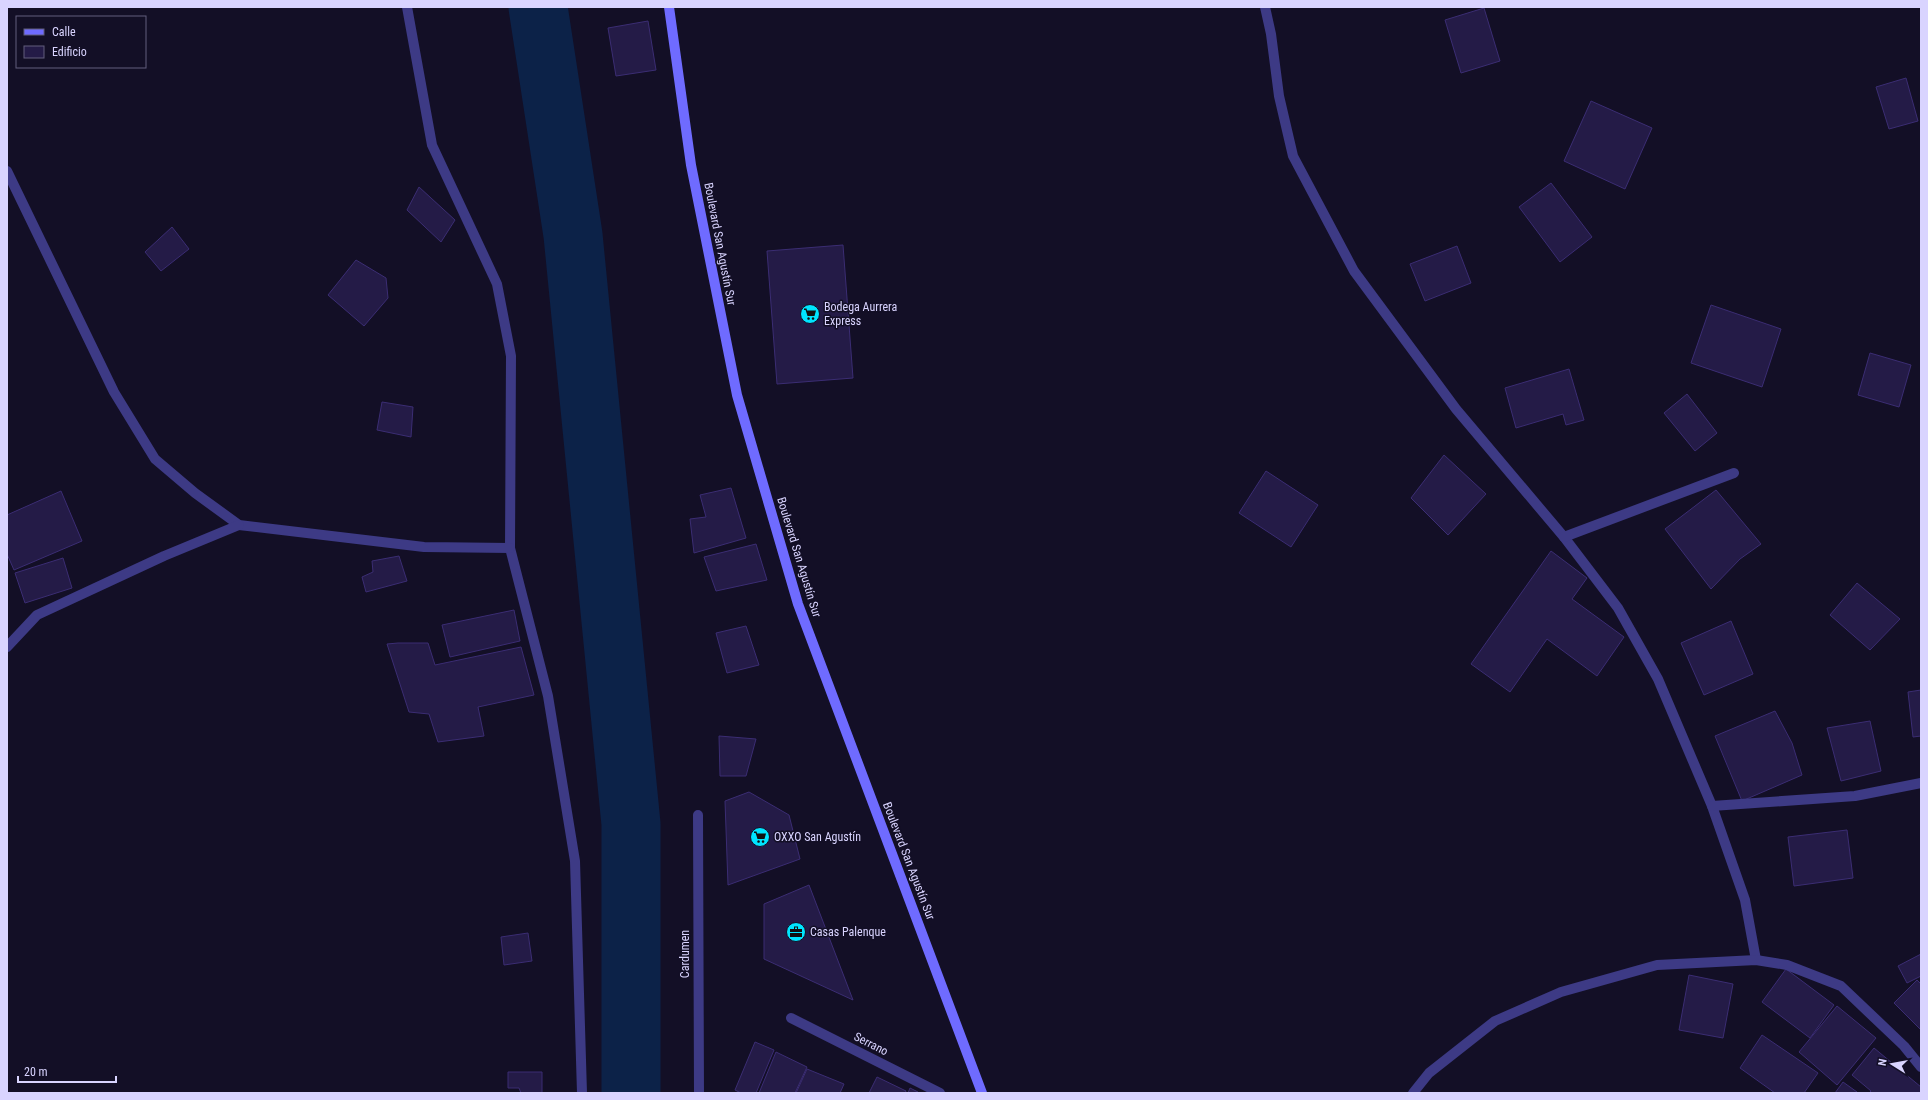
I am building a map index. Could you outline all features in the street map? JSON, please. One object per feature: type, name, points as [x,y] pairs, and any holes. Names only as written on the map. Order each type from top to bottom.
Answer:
[{"type":"main road","name":"Boulevard San Agustín Sur","points":[[669,7],[691,165],[740,402],[798,604],[982,1093]]},
{"type":"street","points":[[407,7],[432,145],[496,284],[511,356],[510,548],[548,696],[575,861],[582,1093]]},
{"type":"street","points":[[1265,7],[1271,34],[1279,96],[1293,156],[1354,271],[1456,408],[1564,537],[1618,608],[1658,679],[1712,806],[1745,900],[1756,960]]},
{"type":"street","points":[[7,171],[114,392],[155,459],[194,493],[239,524],[424,547],[510,548]]},
{"type":"street","points":[[1564,537],[1734,473]]},
{"type":"street","points":[[7,647],[37,614],[164,556],[239,524]]},
{"type":"street","points":[[1712,806],[1855,796],[1921,783]]},
{"type":"street","name":"Cardumen","points":[[698,815],[699,1093]]},
{"type":"street","points":[[1413,1093],[1429,1073],[1495,1021],[1561,992],[1658,965],[1756,960],[1787,965],[1841,986],[1904,1046],[1921,1067]]},
{"type":"street","name":"Serrano","points":[[791,1018],[940,1093]]},
{"type":"building","points":[[1484,8],[1500,61],[1461,73],[1445,20]]},
{"type":"building","points":[[648,21],[656,70],[616,76],[608,28]]},
{"type":"building","points":[[1906,78],[1918,121],[1889,129],[1876,87]]},
{"type":"building","points":[[1591,101],[1652,128],[1625,189],[1564,161]]},
{"type":"building","points":[[1551,183],[1592,237],[1560,262],[1519,207]]},
{"type":"building","points":[[419,187],[455,220],[441,242],[407,210]]},
{"type":"building","points":[[172,227],[189,249],[161,271],[145,252]]},
{"type":"building","name":"Bodega Aurrera Express","points":[[843,245],[853,378],[777,384],[767,251]]},
{"type":"building","points":[[1457,246],[1471,283],[1425,301],[1410,264]]},
{"type":"building","points":[[356,260],[386,278],[388,298],[364,326],[328,295]]},
{"type":"building","points":[[1711,305],[1781,329],[1762,387],[1691,363]]},
{"type":"building","points":[[1870,353],[1911,365],[1899,407],[1858,395]]},
{"type":"building","points":[[1569,369],[1584,420],[1566,425],[1563,414],[1516,428],[1505,388]]},
{"type":"building","points":[[1687,394],[1717,433],[1695,451],[1664,413]]},
{"type":"building","points":[[382,402],[413,407],[411,437],[377,430]]},
{"type":"building","points":[[1444,455],[1486,494],[1448,535],[1411,498]]},
{"type":"building","points":[[1266,471],[1318,505],[1291,547],[1239,513]]},
{"type":"building","points":[[731,488],[746,538],[694,553],[690,519],[706,517],[700,495]]},
{"type":"building","points":[[1716,490],[1761,544],[1740,559],[1711,589],[1665,529]]},
{"type":"building","points":[[61,491],[82,541],[14,570],[7,554],[7,515]]},
{"type":"building","points":[[756,544],[767,580],[716,591],[704,557]]},
{"type":"building","points":[[1551,551],[1587,578],[1572,599],[1624,637],[1597,676],[1547,639],[1510,692],[1471,664]]},
{"type":"building","points":[[399,556],[407,581],[366,592],[362,577],[373,572],[372,561]]},
{"type":"building","points":[[63,558],[72,588],[25,603],[15,573]]},
{"type":"building","points":[[1857,583],[1900,619],[1870,650],[1830,615]]},
{"type":"building","points":[[514,610],[520,641],[450,657],[442,625]]},
{"type":"building","points":[[1731,621],[1753,674],[1704,695],[1681,643]]},
{"type":"building","points":[[746,626],[759,665],[727,673],[716,633]]},
{"type":"building","points":[[428,643],[435,665],[521,647],[534,695],[478,707],[484,736],[438,742],[429,714],[409,712],[387,644]]},
{"type":"building","points":[[1921,690],[1921,736],[1913,737],[1908,692]]},
{"type":"building","points":[[1775,711],[1792,743],[1802,775],[1742,801],[1715,736]]},
{"type":"building","points":[[1870,721],[1881,771],[1841,781],[1827,728]]},
{"type":"building","points":[[719,736],[756,739],[746,776],[720,776]]},
{"type":"building","name":"OXXO San Agustín","points":[[749,792],[789,815],[800,859],[728,885],[725,801]]},
{"type":"building","points":[[1847,830],[1853,878],[1794,886],[1788,837]]},
{"type":"building","name":"Casas Palenque","points":[[809,885],[853,1000],[764,959],[764,904]]},
{"type":"building","points":[[528,933],[532,961],[504,965],[501,937]]},
{"type":"building","points":[[1921,954],[1921,976],[1907,983],[1898,966]]},
{"type":"building","points":[[1786,969],[1834,1005],[1810,1038],[1762,1002]]},
{"type":"building","points":[[1689,975],[1733,984],[1723,1038],[1679,1030]]},
{"type":"building","points":[[1917,980],[1921,984],[1921,1030],[1894,1003]]},
{"type":"building","points":[[1837,1006],[1876,1038],[1837,1085],[1799,1052]]},
{"type":"building","points":[[1762,1035],[1818,1073],[1804,1093],[1775,1093],[1740,1068]]},
{"type":"building","points":[[755,1042],[774,1050],[756,1093],[741,1093],[735,1090]]},
{"type":"building","points":[[1874,1048],[1921,1087],[1921,1093],[1869,1093],[1871,1091],[1852,1075]]},
{"type":"building","points":[[776,1052],[807,1067],[795,1093],[759,1093]]},
{"type":"building","points":[[807,1069],[844,1084],[840,1093],[796,1093]]},
{"type":"building","points":[[508,1072],[542,1072],[542,1093],[521,1093],[519,1088],[508,1088]]},
{"type":"building","points":[[877,1077],[906,1091],[905,1093],[869,1093]]},
{"type":"building","points":[[1843,1082],[1857,1092],[1835,1093]]},
{"type":"building","points":[[910,1088],[918,1092],[908,1093]]},
{"type":"waterway","points":[[538,7],[573,235],[631,824],[631,1093]]},
{"type":"place","name":"Bodega Aurrera Express","points":[[810,314]]},
{"type":"place","name":"OXXO San Agustín","points":[[760,837]]},
{"type":"place","name":"Casas Palenque","points":[[796,932]]}]
